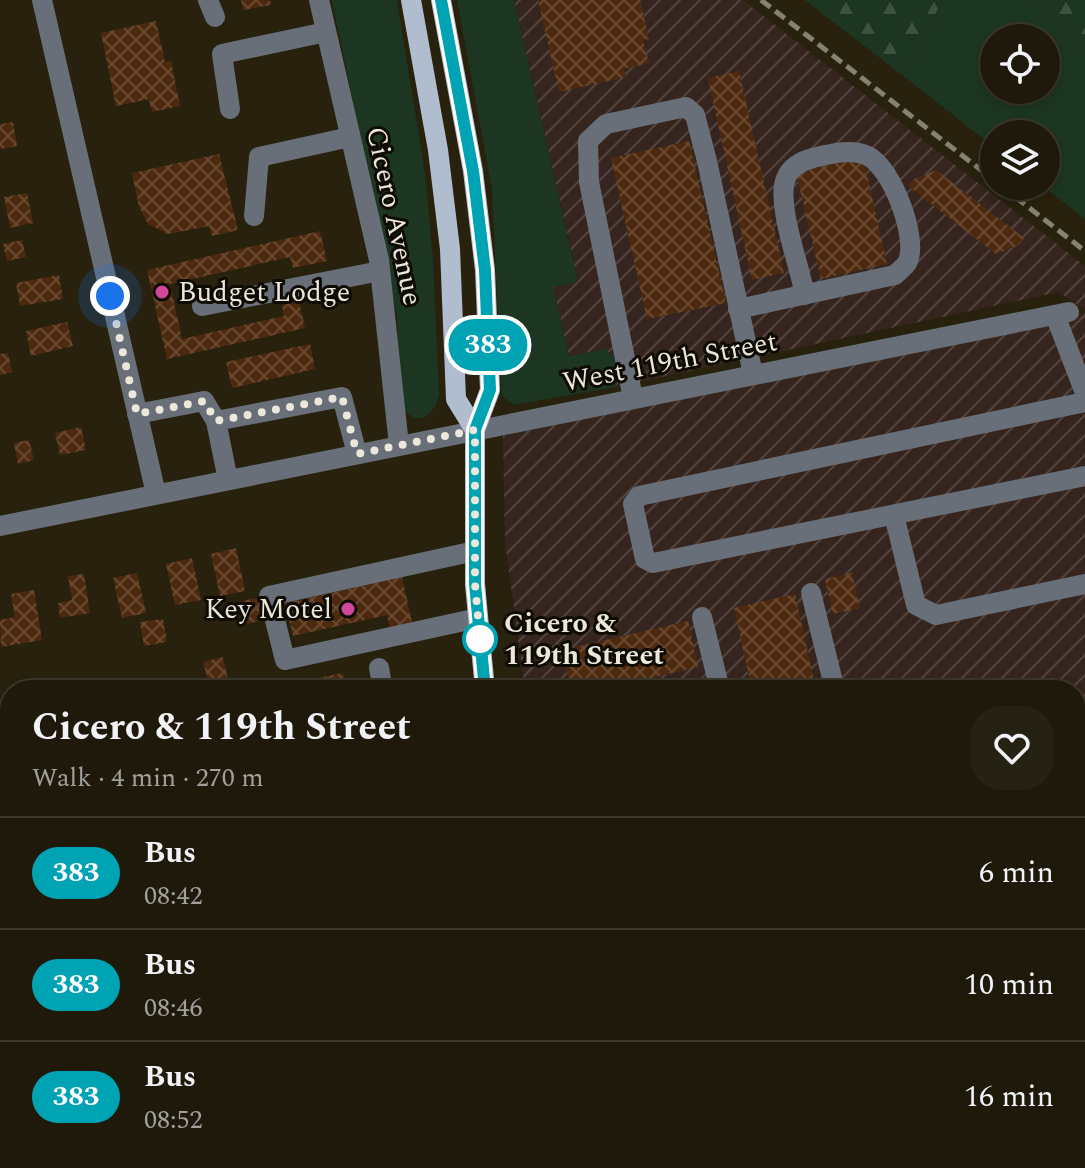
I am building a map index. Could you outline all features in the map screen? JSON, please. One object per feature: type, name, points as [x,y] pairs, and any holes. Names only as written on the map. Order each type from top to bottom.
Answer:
[{"type":"main road","name":"Cicero Avenue","points":[[411,0],[438,150],[450,249],[456,399],[475,430]]},
{"type":"main road","name":"Cicero Avenue","points":[[441,0],[473,171],[485,270],[490,390],[475,430],[475,551],[484,680]]},
{"type":"street","points":[[42,0],[156,494]]},
{"type":"street","name":"Cicero Avenue","points":[[319,0],[380,271],[399,445]]},
{"type":"street","points":[[230,109],[222,54],[326,32]]},
{"type":"street","points":[[633,398],[589,182],[588,141],[606,124],[686,107],[695,115],[753,374]]},
{"type":"street","points":[[254,216],[259,157],[350,137]]},
{"type":"street","points":[[738,309],[805,295],[895,275],[908,263],[910,246],[897,193],[869,156],[851,152],[830,154],[803,161],[790,169],[784,185],[786,208],[805,295]]},
{"type":"street","points":[[202,306],[380,271]]},
{"type":"street","name":"West 119th Street","points":[[0,526],[1062,313],[1085,393]]},
{"type":"street","points":[[216,421],[342,397],[357,454]]},
{"type":"street","points":[[137,414],[204,401],[216,421],[228,480]]},
{"type":"street","points":[[1085,402],[639,496],[633,504],[645,559],[653,563],[1085,476]]},
{"type":"street","points":[[894,515],[916,605],[936,615],[1085,584]]},
{"type":"street","points":[[475,551],[269,596],[285,660],[478,618]]},
{"type":"street","points":[[811,593],[833,680]]},
{"type":"street","points":[[702,617],[712,680]]},
{"type":"street","points":[[379,668],[381,680]]},
{"type":"street","points":[[478,680],[483,668]]},
{"type":"shaded area","points":[[514,0],[743,0],[980,184],[980,200],[1000,200],[1085,266],[1085,310],[1059,292],[615,387],[621,373],[606,349],[569,356],[553,287],[578,281]]},
{"type":"shaded area","points":[[1085,313],[1085,680],[524,680],[505,542],[503,436]]},
{"type":"green space","points":[[332,0],[397,0],[425,174],[433,260],[439,394],[435,407],[424,418],[414,418],[404,410],[400,393],[397,316]]},
{"type":"green space","points":[[457,0],[514,0],[578,282],[553,287],[569,356],[605,349],[618,366],[615,387],[514,405],[502,396],[492,190]]},
{"type":"green space","points":[[805,0],[943,0],[902,75]]},
{"type":"green space","points":[[943,0],[1034,0],[1057,24],[980,24],[980,104],[1060,104],[1060,28],[1085,54],[1085,219],[1060,199],[1060,120],[980,120],[980,136],[902,75]]},
{"type":"green space","points":[[1034,0],[1085,0],[1085,54],[1060,24]]},
{"type":"building","points":[[241,0],[270,0],[271,5],[243,10]]},
{"type":"building","points":[[538,0],[640,0],[649,39],[643,40],[649,63],[624,69],[626,77],[559,92]]},
{"type":"building","points":[[156,21],[165,62],[171,61],[180,106],[152,112],[149,99],[116,106],[101,33]]},
{"type":"building","points":[[739,71],[784,273],[752,280],[708,78]]},
{"type":"building","points":[[13,122],[17,146],[0,149],[0,124]]},
{"type":"building","points":[[689,141],[726,303],[647,319],[611,158]]},
{"type":"building","points":[[219,154],[238,230],[212,236],[209,226],[168,234],[148,224],[139,207],[132,173]]},
{"type":"building","points":[[863,157],[887,264],[821,279],[796,172]]},
{"type":"building","points":[[936,170],[1024,238],[1019,245],[996,254],[908,186],[912,180]]},
{"type":"building","points":[[27,193],[33,223],[10,228],[4,197]]},
{"type":"building","name":"Budget Lodge","points":[[320,231],[327,261],[293,268],[290,257],[170,284],[182,339],[284,316],[282,305],[299,301],[305,328],[167,359],[147,270]]},
{"type":"building","points":[[22,240],[26,257],[7,261],[3,244]]},
{"type":"building","points":[[59,275],[63,299],[20,306],[16,283]]},
{"type":"building","points":[[67,322],[73,346],[31,356],[26,331]]},
{"type":"building","points":[[310,344],[315,369],[232,388],[226,362]]},
{"type":"building","points":[[8,353],[12,372],[0,375],[0,354]]},
{"type":"building","points":[[81,427],[86,450],[60,455],[55,433]]},
{"type":"building","points":[[29,440],[34,460],[18,464],[14,443]]},
{"type":"building","points":[[236,548],[245,591],[220,596],[211,554]]},
{"type":"building","points":[[192,558],[201,600],[175,605],[166,564]]},
{"type":"building","points":[[137,573],[146,613],[122,618],[113,578]]},
{"type":"building","points":[[852,573],[860,608],[833,614],[825,579]]},
{"type":"building","points":[[84,574],[90,613],[60,618],[58,603],[72,600],[68,576]]},
{"type":"building","name":"Key Motel","points":[[402,577],[414,631],[392,636],[387,615],[293,636],[285,603]]},
{"type":"building","points":[[34,590],[42,640],[1,647],[0,620],[15,617],[11,594]]},
{"type":"building","points":[[795,594],[814,680],[750,680],[734,608]]},
{"type":"building","points":[[262,597],[267,619],[243,625],[237,602]]},
{"type":"building","points":[[163,619],[167,642],[144,646],[140,622]]},
{"type":"building","points":[[688,621],[698,667],[641,680],[569,680],[562,650]]},
{"type":"building","points":[[223,657],[228,680],[208,680],[203,662]]},
{"type":"building","points":[[343,673],[345,680],[308,680]]},
{"type":"railway","points":[[761,0],[980,169]]},
{"type":"railway","points":[[1019,200],[1085,251]]},
{"type":"bus line","name":"383","points":[[441,0],[473,171],[485,270],[490,390],[475,430],[475,584],[484,680]]},
{"type":"place","name":"Budget Lodge","points":[[162,292]]},
{"type":"place","name":"Key Motel","points":[[348,609]]},
{"type":"place","name":"Cicero & 119th Street","points":[[480,639]]},
{"type":"route","points":[[110,296],[137,414],[204,401],[216,421],[342,397],[357,454],[475,430],[475,584],[480,639]]}]
